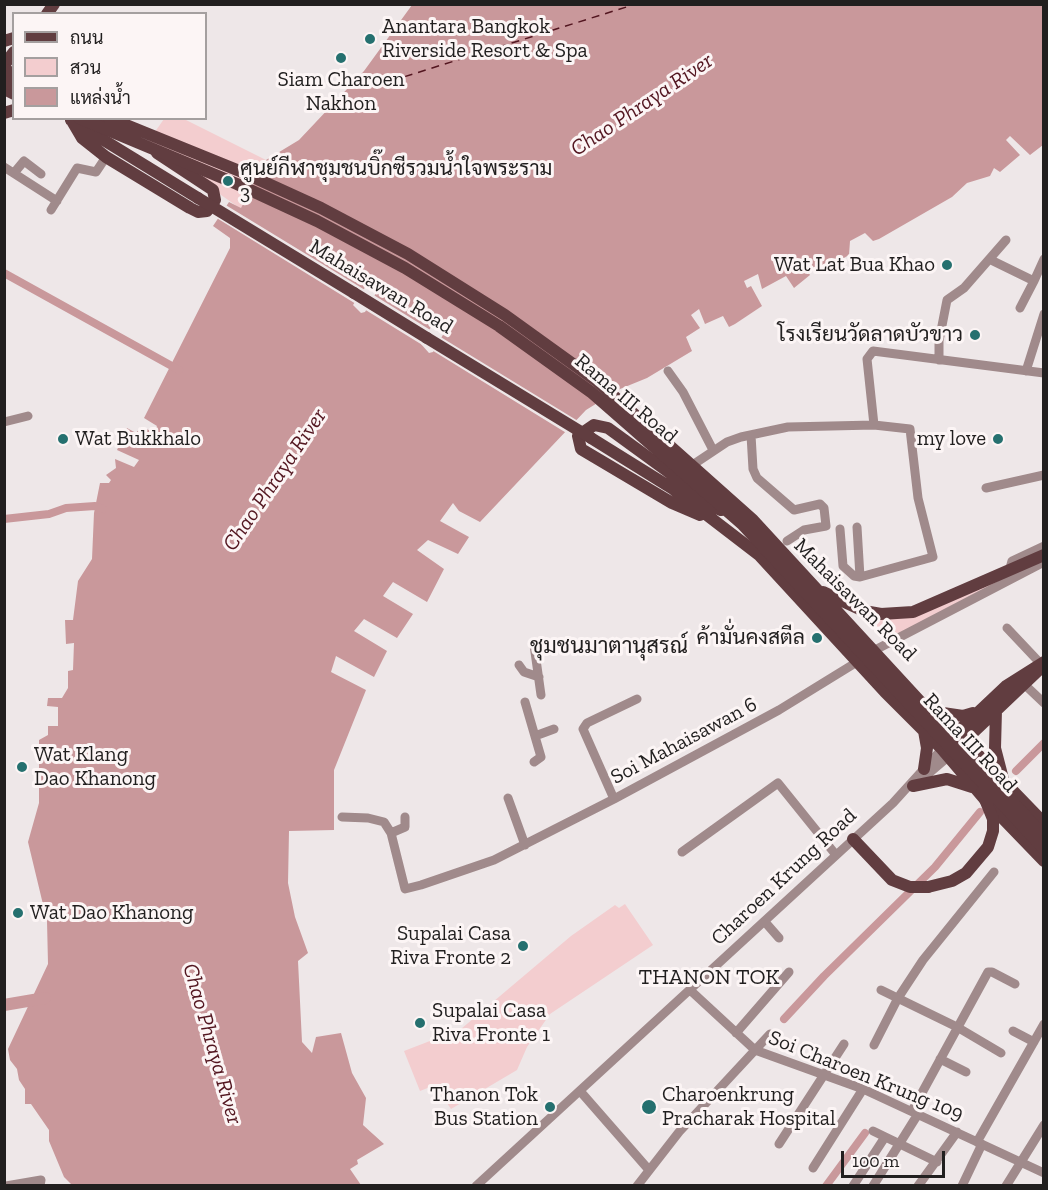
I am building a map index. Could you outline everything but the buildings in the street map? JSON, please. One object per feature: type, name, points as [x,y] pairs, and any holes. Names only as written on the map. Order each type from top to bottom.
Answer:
[{"type":"main road","points":[[73,120],[82,138],[106,157],[198,212],[207,211],[215,200],[213,190],[130,135],[100,120]]},
{"type":"main road","name":"Mahaisawan Road","points":[[74,120],[673,489],[759,555],[857,662],[945,753]]},
{"type":"main road","name":"Rama III Road","points":[[75,120],[237,184],[317,221],[405,268],[499,326],[591,392],[742,524],[1044,849]]},
{"type":"main road","name":"Rama III Road","points":[[114,120],[242,172],[321,208],[408,254],[505,315],[598,382],[753,520],[1044,836]]},
{"type":"main road","points":[[712,505],[677,476],[601,425],[585,429],[578,436],[581,449],[672,503],[712,519]]},
{"type":"main road","name":"Mahaisawan Road","points":[[673,489],[712,505],[786,556],[829,597],[960,736]]},
{"type":"main road","points":[[807,581],[847,605],[881,614],[898,614],[928,606],[1044,555]]},
{"type":"main road","name":"Charoen Krung Road","points":[[960,736],[1025,685],[1042,663]]},
{"type":"main road","name":"Charoen Krung Road","points":[[945,753],[977,711],[1006,686],[1042,663]]},
{"type":"main road","points":[[996,710],[995,748],[1004,782]]},
{"type":"main road","points":[[936,712],[963,716],[977,711]]},
{"type":"main road","points":[[924,731],[927,748],[924,769]]},
{"type":"main road","name":"Rama III Road","points":[[960,736],[1044,823]]},
{"type":"main road","name":"Rama III Road","points":[[945,753],[1044,861]]},
{"type":"main road","points":[[853,839],[884,873],[902,885],[928,887],[952,881],[973,868],[988,847],[993,831],[992,812],[970,772]]},
{"type":"main road","points":[[909,789],[947,778],[976,789]]},
{"type":"main road","points":[[1008,822],[1004,810],[1007,804],[1017,801],[1029,808]]},
{"type":"street","points":[[51,210],[77,168],[96,172],[106,157]]},
{"type":"street","points":[[14,173],[24,161],[41,174]]},
{"type":"street","points":[[4,167],[57,201]]},
{"type":"street","points":[[939,360],[939,342],[947,300],[964,288],[991,260],[1006,240]]},
{"type":"street","points":[[1020,308],[1044,259]]},
{"type":"street","points":[[991,260],[1034,280]]},
{"type":"street","points":[[1026,371],[1044,314]]},
{"type":"street","points":[[874,425],[867,359],[870,351],[1044,373]]},
{"type":"street","points":[[668,371],[683,392],[713,450]]},
{"type":"street","points":[[4,422],[28,416]]},
{"type":"street","points":[[677,476],[727,442],[788,427],[874,425],[910,429],[919,501],[933,557],[854,576],[843,567],[840,529]]},
{"type":"street","points":[[751,435],[753,469],[757,478],[794,510],[822,505],[827,521],[826,526],[804,530],[787,541]]},
{"type":"street","points":[[986,488],[1044,475]]},
{"type":"street","points":[[856,527],[860,576]]},
{"type":"street","points":[[1011,577],[1009,571],[1012,561],[1044,546]]},
{"type":"street","points":[[877,649],[1011,577],[1044,562]]},
{"type":"street","points":[[1007,628],[1042,663]]},
{"type":"street","points":[[534,645],[541,695]]},
{"type":"street","name":"Soi Mahaisawan 6","points":[[391,833],[405,889],[494,860],[614,799],[779,710],[857,662]]},
{"type":"street","points":[[519,665],[524,672],[539,677]]},
{"type":"street","points":[[1025,685],[1044,703]]},
{"type":"street","points":[[614,799],[583,729],[587,723],[637,699]]},
{"type":"street","points":[[525,702],[541,757],[534,762]]},
{"type":"street","points":[[535,736],[554,729]]},
{"type":"street","name":"Charoen Krung Road","points":[[909,789],[924,769],[945,753]]},
{"type":"street","name":"Charoen Krung Road","points":[[476,1185],[765,922],[945,753]]},
{"type":"street","points":[[682,852],[778,783],[836,855]]},
{"type":"street","points":[[508,798],[525,845]]},
{"type":"street","points":[[342,818],[378,820],[384,822],[391,833],[405,827],[405,817]]},
{"type":"street","points":[[874,1045],[898,998],[923,960],[994,872]]},
{"type":"street","points":[[765,922],[779,938]]},
{"type":"street","points":[[736,1033],[789,972]]},
{"type":"street","points":[[873,1185],[900,1144],[940,1059],[988,972],[1016,984]]},
{"type":"street","name":"Soi Charoen Krung 109","points":[[690,990],[755,1050],[821,1076],[862,1089],[1044,1173]]},
{"type":"street","points":[[881,990],[957,1027],[1001,1053]]},
{"type":"street","points":[[962,1185],[980,1143],[1044,1024]]},
{"type":"street","points":[[1013,1031],[1034,1042]]},
{"type":"street","points":[[637,1185],[679,1132],[770,1034]]},
{"type":"street","points":[[779,1144],[821,1076],[844,1044]]},
{"type":"street","points":[[940,1059],[966,1072]]},
{"type":"street","points":[[813,1168],[862,1089]]},
{"type":"street","points":[[580,1091],[649,1170]]},
{"type":"street","points":[[1006,1185],[1044,1125]]},
{"type":"street","points":[[873,1131],[937,1162]]},
{"type":"street","points":[[918,1185],[957,1132]]},
{"type":"street","points":[[853,1185],[885,1137]]},
{"type":"street","points":[[6,1185],[41,1183]]},
{"type":"green space","name":"ศูนย์กีฬาชุมชนบิ๊กซีรวมน้ำใจพระราม 3","points":[[163,120],[186,120],[266,160],[241,209],[147,143]]},
{"type":"green space","points":[[1008,576],[885,641],[863,616],[897,613]]},
{"type":"green space","points":[[625,904],[653,945],[550,1014],[527,1047],[517,1070],[451,1109],[435,1085],[420,1091],[404,1051],[461,1029],[571,936],[615,905],[619,908]]},
{"type":"water","name":"Chao Phraya River","points":[[412,5],[1043,5],[1043,145],[1030,155],[1010,136],[1006,140],[1020,155],[1000,172],[994,168],[990,176],[967,183],[952,197],[879,239],[873,241],[865,233],[850,241],[849,255],[818,273],[809,261],[804,265],[810,275],[794,288],[786,276],[762,289],[758,274],[744,281],[747,288],[751,286],[762,306],[729,327],[723,316],[705,324],[699,309],[691,315],[700,328],[686,337],[692,351],[647,378],[620,389],[586,410],[480,522],[459,511],[453,503],[440,521],[469,537],[458,554],[428,540],[417,550],[444,569],[427,602],[393,582],[383,596],[413,614],[397,638],[364,619],[354,631],[387,651],[374,677],[336,656],[331,672],[366,690],[334,770],[334,830],[289,831],[288,883],[295,917],[308,953],[298,961],[302,1042],[312,1053],[316,1037],[341,1033],[352,1073],[366,1098],[363,1125],[384,1144],[357,1160],[358,1164],[350,1169],[361,1185],[72,1185],[64,1177],[49,1141],[49,1130],[31,1104],[25,1104],[25,1089],[19,1080],[17,1069],[10,1060],[8,1049],[48,964],[47,921],[28,842],[39,803],[39,740],[48,735],[48,726],[58,726],[58,707],[47,706],[48,698],[62,698],[68,688],[68,671],[73,670],[74,643],[66,644],[65,620],[73,620],[78,581],[92,559],[94,513],[100,483],[109,483],[111,480],[106,475],[116,468],[115,459],[134,467],[139,460],[117,450],[127,428],[136,433],[141,427],[154,432],[157,426],[144,418],[230,248],[230,238],[213,226],[229,202],[241,208],[266,160],[299,140],[364,71]],"holes":[[[366,286],[376,293],[365,312],[361,313],[353,305]],[[435,326],[444,333],[433,352],[429,353],[421,344],[431,327]]]},
{"type":"pier","points":[[224,204],[365,290],[356,304],[215,217]]},
{"type":"pier","points":[[372,294],[432,331],[424,346],[364,309]]},
{"type":"pier","points":[[439,336],[578,421],[568,434],[430,349]]},
{"type":"waterway","points":[[4,273],[179,370]]},
{"type":"waterway","points":[[4,519],[49,514],[66,508],[95,506],[103,509]]},
{"type":"waterway","points":[[1016,771],[1044,743]]},
{"type":"waterway","points":[[784,1019],[824,976],[935,867],[980,812]]},
{"type":"waterway","points":[[4,1005],[45,998]]},
{"type":"waterway","points":[[826,1186],[865,1133]]},
{"type":"ferry route","points":[[378,85],[636,4]]},
{"type":"place","name":"Anantara Bangkok Riverside Resort & Spa","points":[[370,39]]},
{"type":"place","name":"Siam Charoen Nakhon","points":[[341,58]]},
{"type":"place","name":"ศูนย์กีฬาชุมชนบิ๊กซีรวมน้ำใจพระราม 3","points":[[228,181]]},
{"type":"place","name":"Wat Lat Bua Khao","points":[[947,265]]},
{"type":"place","name":"โรงเรียนวัดลาดบัวขาว","points":[[975,335]]},
{"type":"place","name":"Wat Bukkhalo","points":[[63,439]]},
{"type":"place","name":"my love","points":[[998,439]]},
{"type":"place","name":"ค้ามั่นคงสตีล","points":[[817,638]]},
{"type":"place","name":"Wat Klang Dao Khanong","points":[[22,767]]},
{"type":"place","name":"Wat Dao Khanong","points":[[18,913]]},
{"type":"place","name":"Supalai Casa Riva Fronte 2","points":[[523,946]]},
{"type":"place","name":"Supalai Casa Riva Fronte 1","points":[[420,1023]]},
{"type":"place","name":"Thanon Tok Bus Station","points":[[550,1107]]},
{"type":"place","name":"Charoenkrung Pracharak Hospital","points":[[649,1107]]},
{"type":"district","name":"ชุมชนมาตานุสรณ์","points":[[609,647]]},
{"type":"district","name":"THANON TOK","points":[[709,978]]}]
